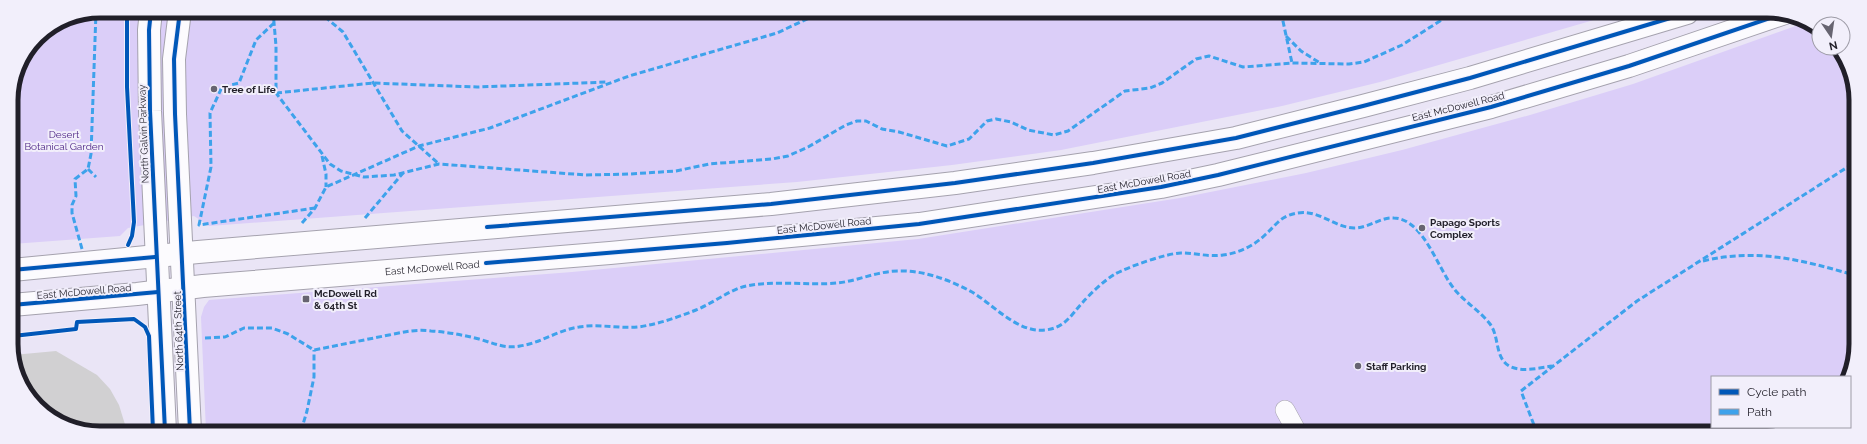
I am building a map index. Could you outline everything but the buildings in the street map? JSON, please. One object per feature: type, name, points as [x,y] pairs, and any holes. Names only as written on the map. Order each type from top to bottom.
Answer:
[{"type":"main road","name":"North Galvin Parkway","points":[[150,18],[149,30],[150,111],[156,257]]},
{"type":"main road","points":[[179,18],[174,59],[175,114],[182,254]]},
{"type":"main road","points":[[18,269],[771,204],[956,183],[1093,163],[1236,138],[1470,78],[1670,18]]},
{"type":"main road","name":"East McDowell Road","points":[[18,304],[158,292],[184,288],[610,253],[919,224],[1161,187],[1218,175],[1491,107],[1630,66],[1770,18]]},
{"type":"main road","name":"North 64th Street","points":[[182,254],[190,426]]},
{"type":"main road","name":"North 64th Street","points":[[156,257],[165,426]]},
{"type":"lane","points":[[1285,410],[1294,426]]},
{"type":"green space","name":"Desert Botanical Garden","points":[[1601,18],[1380,82],[1282,106],[1061,150],[952,165],[797,182],[209,226],[194,216],[128,228],[120,236],[18,244],[18,94],[22,73],[32,54],[46,38],[68,24],[89,19]]},
{"type":"green space","name":"Papago Sports Complex","points":[[1800,24],[1811,31],[1811,56],[1836,56],[1845,73],[1849,94],[1849,350],[1843,376],[1711,376],[1711,426],[206,426],[201,317],[204,307],[209,300],[572,272],[918,239],[1180,198],[1306,173],[1402,150],[1530,115],[1633,84]]},
{"type":"marked path","points":[[82,249],[72,213],[72,205],[76,196],[75,179],[88,169],[91,154],[96,18]]},
{"type":"marked path","points":[[274,18],[276,46],[276,93],[330,164],[341,171],[364,177],[394,175],[439,164],[586,175],[676,171],[709,164],[772,159],[788,156],[808,147],[846,125],[857,121],[866,121],[882,129],[899,132],[947,146],[969,139],[987,121],[996,119],[1011,122],[1028,130],[1054,135],[1068,131],[1125,91],[1150,88],[1162,83],[1196,59],[1209,56],[1243,67],[1292,63],[1349,64],[1364,62],[1402,45],[1440,21],[1441,18]]},
{"type":"marked path","points":[[326,18],[343,32],[402,131],[439,164]]},
{"type":"marked path","points":[[302,223],[315,208],[326,187],[419,146],[490,128],[629,76],[777,33],[809,18]]},
{"type":"marked path","points":[[1282,18],[1292,63]]},
{"type":"marked path","points":[[274,23],[256,40],[239,83],[222,87],[210,113],[211,167],[199,225],[315,208]]},
{"type":"marked path","points":[[1286,36],[1301,51],[1320,63]]},
{"type":"marked path","points":[[276,93],[373,83],[477,87],[608,82]]},
{"type":"marked path","points":[[322,156],[326,174],[326,187]]},
{"type":"marked path","points":[[1534,426],[1521,391],[1637,301],[1849,166]]},
{"type":"marked path","points":[[88,169],[96,177]]},
{"type":"marked path","points":[[365,218],[403,173]]},
{"type":"marked path","points":[[205,338],[225,337],[244,328],[272,328],[288,334],[314,350],[405,332],[426,330],[455,334],[499,345],[515,347],[579,327],[640,327],[661,322],[696,310],[733,290],[750,285],[775,283],[837,283],[891,271],[917,272],[946,280],[972,292],[1015,323],[1035,330],[1045,330],[1052,329],[1063,324],[1098,287],[1111,276],[1121,271],[1167,255],[1181,253],[1207,255],[1235,253],[1256,242],[1287,216],[1297,213],[1306,213],[1315,214],[1345,227],[1354,228],[1359,228],[1389,218],[1405,221],[1414,227],[1422,236],[1455,290],[1490,324],[1493,329],[1502,359],[1506,363],[1511,367],[1521,369],[1552,366]]},
{"type":"marked path","points":[[1703,261],[1723,257],[1761,256],[1798,261],[1849,274]]},
{"type":"marked path","points":[[302,426],[314,377],[314,350]]},
{"type":"cycle path","points":[[127,18],[127,87],[134,222],[132,236],[128,245]]},
{"type":"cycle path","points":[[150,18],[149,30],[150,111],[165,426]]},
{"type":"cycle path","points":[[179,18],[174,59],[175,114],[190,426]]},
{"type":"cycle path","points":[[487,227],[771,204],[955,183],[1093,163],[1236,138],[1470,78],[1670,18]]},
{"type":"cycle path","points":[[486,263],[727,243],[919,224],[1161,187],[1218,175],[1491,107],[1629,66],[1770,18]]},
{"type":"cycle path","points":[[18,269],[155,257]]},
{"type":"cycle path","points":[[18,304],[158,292]]},
{"type":"cycle path","points":[[18,335],[76,329],[77,322],[134,319],[145,327],[149,336],[153,426]]},
{"type":"place","name":"Tree of Life","points":[[214,89]]},
{"type":"place","name":"Papago Sports Complex","points":[[1422,228]]},
{"type":"place","name":"McDowell Rd & 64th St","points":[[306,299]]},
{"type":"place","name":"Staff Parking","points":[[1358,366]]}]
